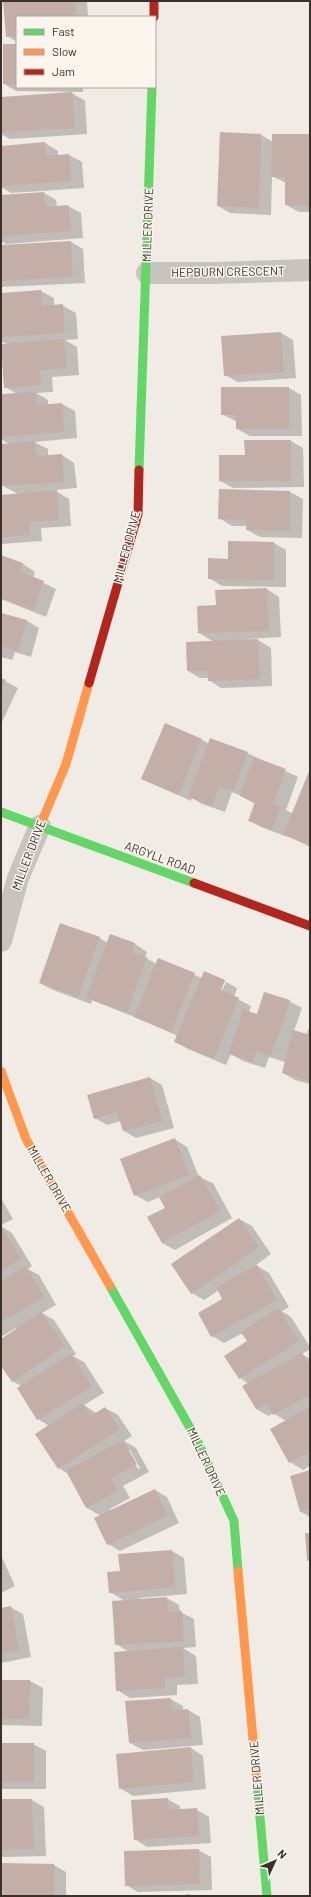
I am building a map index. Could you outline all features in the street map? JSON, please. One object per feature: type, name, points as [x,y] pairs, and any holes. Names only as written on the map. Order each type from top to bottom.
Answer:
[{"type":"street","points":[[154,1],[154,16]]},
{"type":"street","name":"MILLER DRIVE","points":[[1,941],[18,878],[66,764],[138,514],[152,88]]},
{"type":"street","name":"HEPBURN CRESCENT","points":[[147,273],[310,270]]},
{"type":"street","name":"ARGYLL ROAD","points":[[1,812],[310,926]]},
{"type":"street","name":"MILLER DRIVE","points":[[1,1071],[26,1139],[198,1442],[234,1521],[267,1896]]},
{"type":"building","points":[[3,1],[75,1],[77,16],[16,16],[16,36],[6,37]]},
{"type":"building","points":[[3,44],[16,44],[16,85],[3,84]]},
{"type":"building","points":[[72,92],[75,128],[1,132],[1,97]]},
{"type":"building","points":[[220,132],[261,134],[259,208],[217,206]]},
{"type":"building","points":[[272,134],[310,134],[310,206],[285,205],[285,177],[271,177]]},
{"type":"building","points":[[45,142],[46,156],[69,154],[71,181],[1,186],[1,146]]},
{"type":"building","points":[[44,192],[45,207],[68,205],[71,231],[1,236],[1,195]]},
{"type":"building","points":[[71,241],[73,277],[1,281],[1,245]]},
{"type":"building","points":[[41,290],[42,306],[63,304],[65,333],[1,337],[1,293]]},
{"type":"building","points":[[281,332],[284,372],[224,376],[221,336]]},
{"type":"building","points":[[64,339],[67,368],[40,370],[41,385],[4,388],[1,344]]},
{"type":"building","points":[[221,387],[289,387],[289,429],[236,429],[236,415],[221,415]]},
{"type":"building","points":[[36,392],[37,405],[62,403],[65,432],[1,437],[1,394]]},
{"type":"building","points":[[244,440],[291,440],[291,481],[219,481],[219,455],[245,455]]},
{"type":"building","points":[[35,441],[37,456],[62,454],[64,482],[2,486],[1,444]]},
{"type":"building","points":[[219,489],[290,491],[290,531],[246,530],[247,520],[218,519]]},
{"type":"building","points":[[57,490],[59,520],[29,522],[30,535],[1,537],[1,495]]},
{"type":"building","points":[[228,541],[274,542],[274,580],[208,579],[208,558],[228,559]]},
{"type":"building","points":[[1,555],[23,563],[20,572],[44,581],[33,610],[1,598]]},
{"type":"building","points":[[267,588],[269,631],[198,633],[197,606],[216,605],[215,590]]},
{"type":"building","points":[[1,613],[27,620],[18,651],[1,646]]},
{"type":"building","points":[[258,639],[260,679],[208,681],[208,671],[187,671],[186,642]]},
{"type":"building","points":[[1,678],[6,680],[1,691]]},
{"type":"building","points":[[165,723],[202,739],[178,795],[141,779]]},
{"type":"building","points":[[210,738],[248,752],[233,791],[219,786],[212,806],[188,797]]},
{"type":"building","points":[[254,757],[286,769],[273,804],[281,806],[272,830],[248,821],[255,802],[240,796]]},
{"type":"building","points":[[310,769],[310,845],[283,835]]},
{"type":"building","points":[[60,923],[100,937],[78,997],[39,983]]},
{"type":"building","points":[[110,934],[135,943],[132,952],[147,957],[127,1013],[86,998]]},
{"type":"building","points":[[158,958],[195,973],[171,1032],[134,1017]]},
{"type":"building","points":[[204,971],[225,980],[221,990],[239,998],[214,1059],[174,1042]]},
{"type":"building","points":[[264,992],[290,1000],[271,1056],[256,1051],[253,1062],[229,1054],[243,1009],[257,1014]]},
{"type":"building","points":[[310,1025],[310,1081],[282,1073],[293,1030],[307,1034]]},
{"type":"building","points":[[150,1077],[162,1121],[123,1131],[117,1112],[94,1119],[87,1095]]},
{"type":"building","points":[[175,1138],[189,1175],[134,1196],[120,1159]]},
{"type":"building","points":[[200,1175],[220,1211],[162,1243],[147,1217],[165,1208],[159,1197]]},
{"type":"building","points":[[239,1218],[259,1247],[191,1294],[171,1264]]},
{"type":"building","points":[[1,1227],[21,1258],[1,1271]]},
{"type":"building","points":[[257,1265],[277,1300],[211,1337],[198,1313],[222,1299],[216,1287]]},
{"type":"building","points":[[26,1266],[44,1297],[1,1322],[1,1281]]},
{"type":"building","points":[[278,1308],[299,1341],[239,1379],[224,1356],[247,1341],[241,1332]]},
{"type":"building","points":[[41,1312],[65,1346],[12,1382],[1,1366],[1,1339]]},
{"type":"building","points":[[302,1353],[310,1367],[310,1395],[273,1415],[267,1403],[256,1409],[242,1386]]},
{"type":"building","points":[[71,1354],[92,1386],[37,1420],[17,1388]]},
{"type":"building","points":[[82,1403],[91,1416],[105,1407],[120,1429],[58,1469],[35,1434]]},
{"type":"building","points":[[310,1407],[310,1452],[289,1463],[270,1429]]},
{"type":"building","points":[[123,1440],[137,1464],[111,1478],[118,1491],[86,1508],[66,1471]]},
{"type":"building","points":[[310,1470],[310,1509],[300,1512],[290,1476]]},
{"type":"building","points":[[155,1489],[167,1516],[107,1545],[94,1518]]},
{"type":"building","points":[[305,1533],[310,1533],[310,1560],[307,1561]]},
{"type":"building","points":[[172,1550],[175,1587],[109,1593],[107,1572],[120,1571],[118,1554]]},
{"type":"building","points":[[310,1568],[310,1586],[309,1586]]},
{"type":"building","points":[[167,1597],[168,1612],[182,1611],[184,1641],[115,1645],[112,1601]]},
{"type":"building","points":[[11,1606],[19,1650],[1,1653],[1,1608]]},
{"type":"building","points":[[183,1647],[185,1677],[164,1678],[165,1688],[116,1691],[114,1652]]},
{"type":"building","points":[[1,1680],[30,1680],[29,1719],[1,1719]]},
{"type":"building","points":[[171,1698],[172,1711],[188,1709],[191,1738],[129,1743],[125,1701]]},
{"type":"building","points":[[1,1743],[34,1743],[34,1782],[1,1782]]},
{"type":"building","points":[[191,1747],[194,1782],[119,1789],[116,1754]]},
{"type":"building","points":[[168,1798],[169,1810],[197,1808],[199,1836],[134,1840],[131,1800]]},
{"type":"building","points":[[1,1799],[32,1799],[34,1849],[1,1850]]},
{"type":"building","points":[[199,1849],[200,1884],[125,1886],[124,1851]]},
{"type":"building","points":[[1,1863],[54,1864],[54,1896],[4,1896],[4,1889],[1,1889]]},
{"type":"traffic: fast","points":[[139,470],[152,88]]},
{"type":"traffic: fast","points":[[1,812],[194,883]]},
{"type":"traffic: fast","points":[[110,1286],[198,1442],[234,1521],[238,1571]]},
{"type":"traffic: fast","points":[[257,1784],[267,1896]]},
{"type":"traffic: slow","points":[[40,826],[66,764],[89,683]]},
{"type":"traffic: slow","points":[[1,1071],[26,1139],[110,1286]]},
{"type":"traffic: slow","points":[[238,1571],[257,1784]]},
{"type":"traffic: jam","points":[[154,1],[154,16]]},
{"type":"traffic: jam","points":[[89,683],[138,514],[139,470]]},
{"type":"traffic: jam","points":[[194,883],[310,926]]}]
